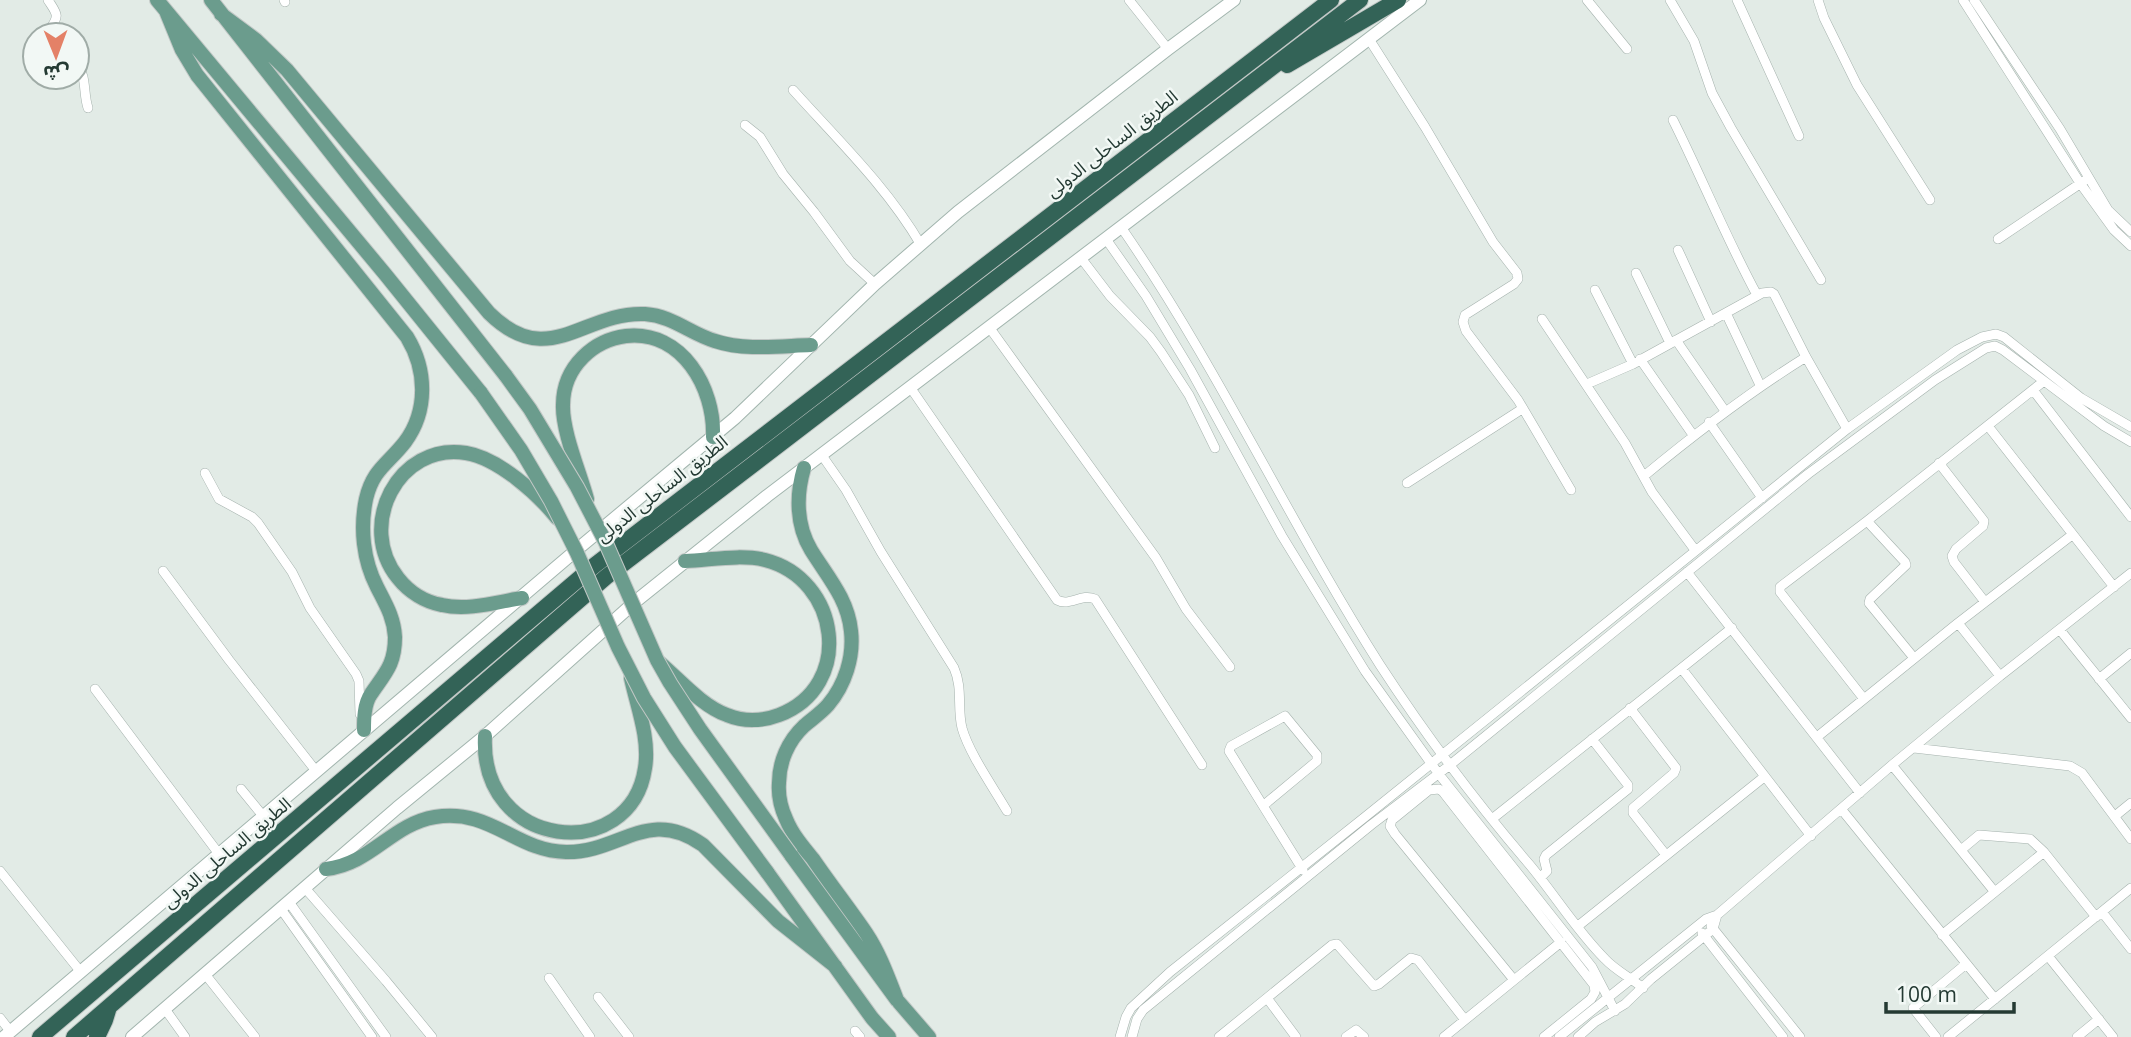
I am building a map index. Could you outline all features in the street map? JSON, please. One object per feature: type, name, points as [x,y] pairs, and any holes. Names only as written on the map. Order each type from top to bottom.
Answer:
[{"type":"highway","points":[[1299,24],[1315,0]]},
{"type":"highway","name":"الطريق الساحلى الدولى","points":[[46,1032],[596,565],[1331,0]]},
{"type":"highway","name":"الطريق الساحلى الدولى","points":[[75,1037],[606,577],[1360,0]]},
{"type":"highway","points":[[1250,83],[1321,47],[1398,0]]},
{"type":"highway","points":[[97,1037],[106,1020],[109,1006]]},
{"type":"highway","points":[[13,1035],[46,1032]]},
{"type":"main road","points":[[211,0],[506,376],[547,435],[592,514],[657,660],[700,729],[897,1000],[929,1037]]},
{"type":"main road","points":[[161,5],[481,393],[521,450],[564,527],[643,698],[675,747],[872,1018],[889,1037]]},
{"type":"main road","points":[[161,5],[197,75],[407,337],[419,364],[423,394],[415,425],[404,443],[373,477],[365,502],[365,552],[372,576],[391,614],[395,640],[390,666],[370,695],[364,730]]},
{"type":"main road","points":[[221,13],[256,40],[287,70],[489,313],[509,330],[534,338],[561,338],[611,319],[641,314],[669,319],[706,339],[727,345],[811,345]]},
{"type":"main road","points":[[592,514],[563,412],[566,386],[578,362],[591,350],[615,338],[641,336],[666,344],[684,357],[704,384],[711,405],[713,437]]},
{"type":"main road","points":[[522,598],[462,607],[433,603],[416,595],[401,583],[383,550],[380,531],[382,512],[389,493],[401,477],[416,464],[434,456],[454,452],[473,454],[524,485],[564,527]]},
{"type":"main road","points":[[804,468],[798,498],[802,529],[810,549],[842,598],[851,630],[851,647],[849,663],[836,693],[827,707],[802,728],[788,748],[780,772],[779,797],[793,832],[874,946],[897,1000]]},
{"type":"main road","points":[[657,660],[713,709],[742,719],[758,720],[781,715],[801,703],[824,673],[828,660],[830,634],[823,608],[808,586],[787,569],[762,559],[685,561]]},
{"type":"main road","points":[[485,736],[489,774],[497,792],[509,807],[527,822],[539,828],[560,832],[598,827],[620,813],[637,792],[644,775],[646,747],[630,673]]},
{"type":"main road","points":[[326,869],[359,860],[401,830],[418,821],[438,817],[457,816],[480,820],[531,845],[563,852],[594,849],[640,831],[674,831],[703,845],[778,921],[835,966]]},
{"type":"street","points":[[48,0],[57,15],[56,21]]},
{"type":"street","points":[[1129,0],[1168,49]]},
{"type":"street","points":[[0,1018],[13,1035],[80,971],[736,418],[875,284],[921,244],[996,181],[1234,0]]},
{"type":"street","points":[[132,1037],[397,808],[485,736],[636,601],[685,561],[821,454],[1420,0]]},
{"type":"street","points":[[1587,0],[1627,49]]},
{"type":"street","points":[[1670,0],[1694,41],[1713,93],[1731,128],[1821,279]]},
{"type":"street","points":[[1737,0],[1799,136]]},
{"type":"street","points":[[1818,0],[1857,85],[1930,200]]},
{"type":"street","points":[[1963,0],[2029,102],[2131,246]]},
{"type":"street","points":[[1974,0],[2038,96],[2084,180]]},
{"type":"street","points":[[1369,39],[1493,242],[1517,273],[1518,279],[1514,284],[1465,315],[1463,322],[1466,331],[1512,391],[1572,490]]},
{"type":"street","points":[[793,90],[903,215],[921,244]]},
{"type":"street","points":[[85,91],[88,108]]},
{"type":"street","points":[[2029,102],[2038,96]]},
{"type":"street","points":[[1673,120],[1757,295]]},
{"type":"street","points":[[745,125],[760,137],[783,174],[850,261],[875,284]]},
{"type":"street","points":[[1998,239],[2084,180]]},
{"type":"street","points":[[2106,213],[2131,232]]},
{"type":"street","points":[[1121,227],[1161,286],[1379,663],[1450,765],[1605,960],[1643,988]]},
{"type":"street","points":[[1106,239],[1146,296],[1223,427],[1282,536],[1365,671],[1438,773],[1454,800],[1594,985],[1595,992],[1587,1003],[1544,1037]]},
{"type":"street","points":[[1121,260],[1137,250]]},
{"type":"street","points":[[1678,250],[1711,322]]},
{"type":"street","points":[[1081,258],[1110,296],[1161,352],[1189,395],[1215,448]]},
{"type":"street","points":[[1636,273],[1673,342],[1725,411]]},
{"type":"street","points":[[1146,296],[1161,286]]},
{"type":"street","points":[[1595,290],[1637,361],[1693,435]]},
{"type":"street","points":[[1587,384],[1637,361],[1766,292],[1774,295],[1847,429]]},
{"type":"street","points":[[1726,313],[1760,385]]},
{"type":"street","points":[[1542,319],[1587,384],[1652,492],[1695,550]]},
{"type":"street","points":[[989,327],[1156,558],[1186,609],[1230,667]]},
{"type":"street","points":[[1120,1037],[1131,1008],[1170,972],[1847,429],[1957,350],[1982,337],[1996,334],[2004,337],[2081,398],[2131,427]]},
{"type":"street","points":[[1514,980],[1392,829],[1392,820],[1438,773],[1808,474],[1935,380],[1986,348],[1995,346],[2003,350],[2104,426],[2131,442]]},
{"type":"street","points":[[1957,350],[1965,361]]},
{"type":"street","points":[[1644,476],[1709,422],[1760,385],[1806,357]]},
{"type":"street","points":[[1864,699],[1779,589],[2044,381]]},
{"type":"street","points":[[910,387],[1057,600],[1061,603],[1084,597],[1095,600],[1202,765]]},
{"type":"street","points":[[2033,390],[2131,517]]},
{"type":"street","points":[[1407,483],[1522,409]]},
{"type":"street","points":[[1709,422],[1762,498]]},
{"type":"street","points":[[1988,426],[2113,587]]},
{"type":"street","points":[[821,454],[841,482],[881,552],[954,668],[960,687],[961,722],[965,739],[1006,811]]},
{"type":"street","points":[[1939,463],[1984,521],[1983,526],[1952,555],[1954,562],[1985,602]]},
{"type":"street","points":[[205,473],[219,499],[258,523],[292,572],[310,608],[356,674],[364,730]]},
{"type":"street","points":[[1867,521],[1906,565],[1869,603],[1914,658]]},
{"type":"street","points":[[1817,737],[2072,535]]},
{"type":"street","points":[[1686,557],[1691,570],[1732,628],[1860,793]]},
{"type":"street","points":[[163,571],[316,771]]},
{"type":"street","points":[[1559,1037],[1706,919],[1717,915],[1892,765],[2131,573]]},
{"type":"street","points":[[1958,623],[2000,676]]},
{"type":"street","points":[[1492,819],[1732,628]]},
{"type":"street","points":[[2060,630],[2131,718]]},
{"type":"street","points":[[2099,678],[2131,653]]},
{"type":"street","points":[[1365,671],[1379,663]]},
{"type":"street","points":[[1682,669],[1811,836]]},
{"type":"street","points":[[95,689],[219,854]]},
{"type":"street","points":[[1630,708],[1676,768],[1674,774],[1633,808],[1633,813],[1666,855]]},
{"type":"street","points":[[1264,805],[1317,761],[1317,755],[1285,716],[1229,748],[1230,754],[1307,877]]},
{"type":"street","points":[[1540,878],[1547,871],[1544,859],[1546,855],[1628,789],[1628,785],[1592,739]]},
{"type":"street","points":[[1914,748],[2070,766],[2082,774],[2131,839]]},
{"type":"street","points":[[1892,765],[1994,891]]},
{"type":"street","points":[[1578,926],[1764,777]]},
{"type":"street","points":[[241,789],[263,816]]},
{"type":"street","points":[[1132,1037],[1137,1019],[1143,1010],[1177,982],[1307,877],[1408,802],[1434,789],[1454,800],[1592,967],[1615,1011]]},
{"type":"street","points":[[2115,816],[2131,803]]},
{"type":"street","points":[[1842,810],[1995,999]]},
{"type":"street","points":[[1961,850],[1975,838],[1985,834],[2030,839],[2131,948]]},
{"type":"street","points":[[1942,934],[2044,852]]},
{"type":"street","points":[[0,871],[80,971]]},
{"type":"street","points":[[305,888],[432,1037]]},
{"type":"street","points":[[1948,1037],[2131,888]]},
{"type":"street","points":[[285,905],[306,926],[386,1037]]},
{"type":"street","points":[[285,905],[297,933],[372,1037]]},
{"type":"street","points":[[1578,1037],[1595,1022],[1633,998],[1713,929],[1717,915]]},
{"type":"street","points":[[1706,919],[1800,1037]]},
{"type":"street","points":[[297,933],[306,926]]},
{"type":"street","points":[[1696,927],[1783,1037]]},
{"type":"street","points":[[1444,1037],[1561,942]]},
{"type":"street","points":[[1219,1037],[1332,945],[1337,944],[1374,986],[1411,958],[1418,960],[1465,1020]]},
{"type":"street","points":[[2048,956],[2113,1037]]},
{"type":"street","points":[[1936,1037],[1913,1008],[1966,964]]},
{"type":"street","points":[[1170,972],[1177,982]]},
{"type":"street","points":[[205,974],[255,1037]]},
{"type":"street","points":[[549,978],[590,1037]]},
{"type":"street","points":[[598,997],[629,1037]]},
{"type":"street","points":[[1267,998],[1296,1037]]},
{"type":"street","points":[[165,1009],[185,1037]]},
{"type":"street","points":[[2077,1037],[2099,1019]]},
{"type":"street","points":[[1346,1037],[1356,1030],[1364,1037]]}]
